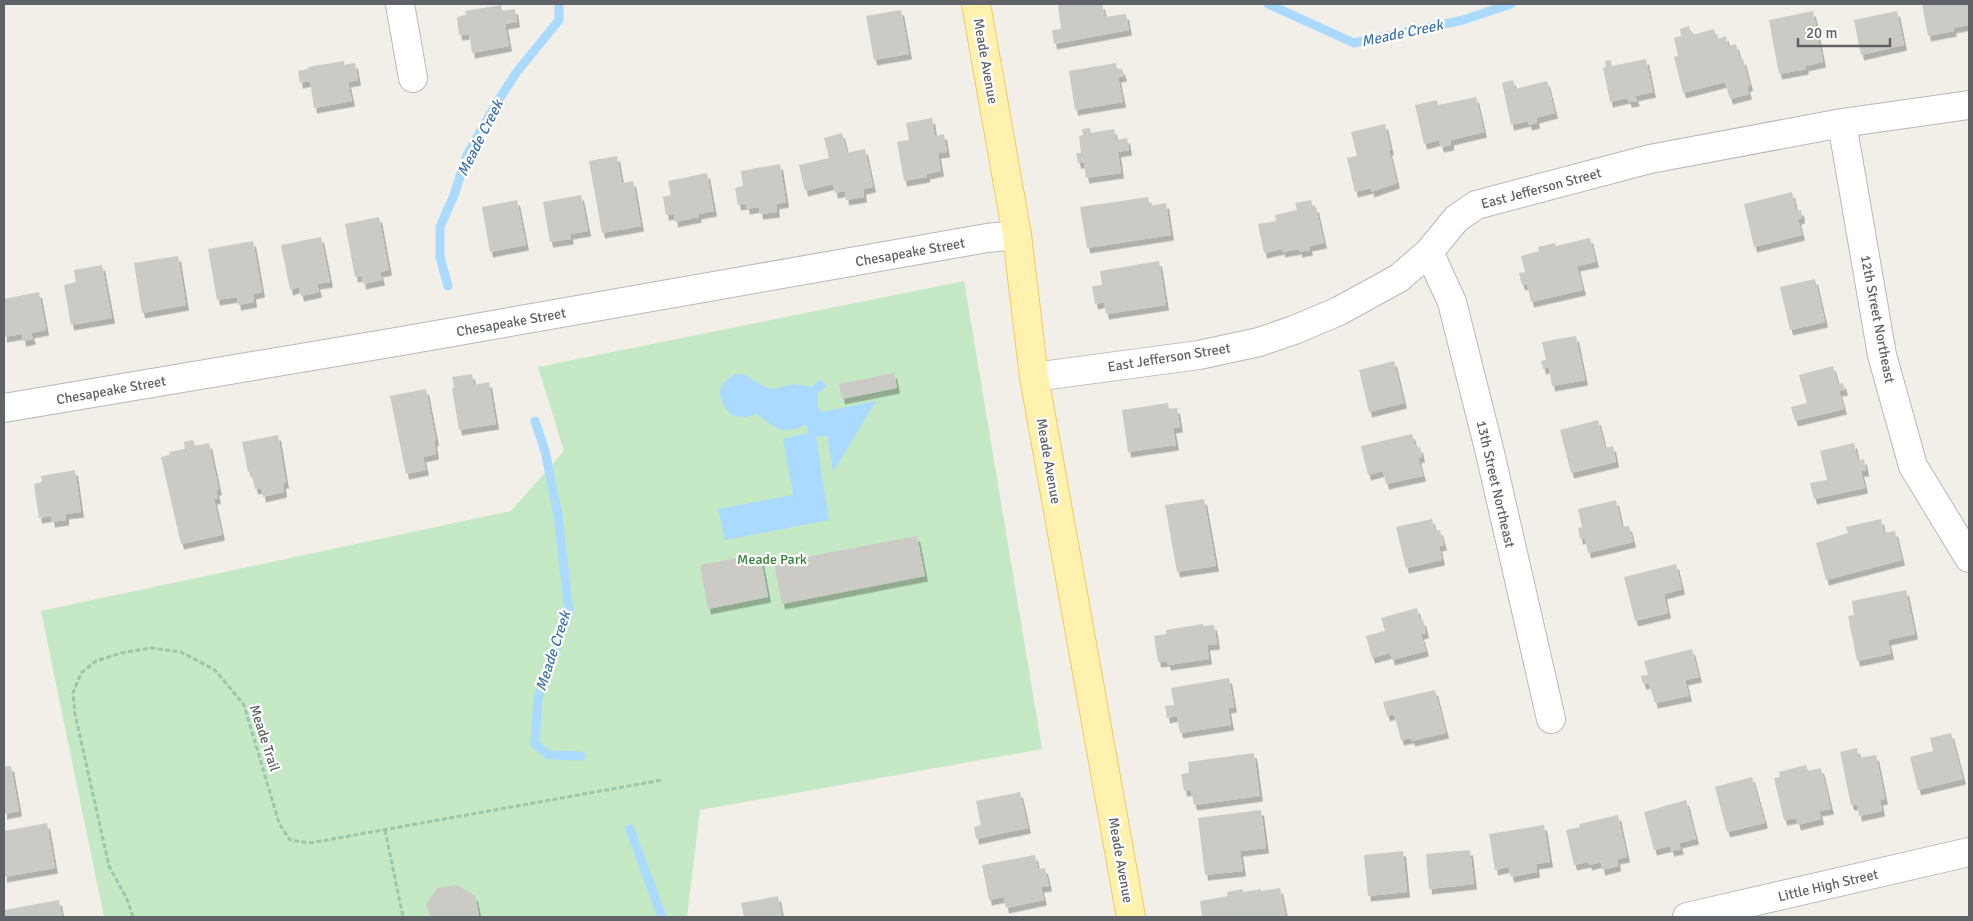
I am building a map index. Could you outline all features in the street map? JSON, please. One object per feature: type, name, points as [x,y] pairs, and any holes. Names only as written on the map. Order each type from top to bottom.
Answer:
[{"type":"main road","name":"Meade Avenue","points":[[976,4],[1017,235],[1034,377],[1131,917]]},
{"type":"street","points":[[400,4],[413,78]]},
{"type":"street","name":"East Jefferson Street","points":[[1034,377],[1199,355],[1259,342],[1294,330],[1339,311],[1399,278],[1429,252],[1456,219],[1476,205],[1650,159],[1842,123],[1969,105]]},
{"type":"street","name":"12th Street Northeast","points":[[1842,123],[1882,355],[1913,466],[1969,558]]},
{"type":"street","name":"Chesapeake Street","points":[[4,408],[396,342],[977,240],[1017,235]]},
{"type":"street","name":"13th Street Northeast","points":[[1429,252],[1454,312],[1492,463],[1551,719]]},
{"type":"street","name":"Little High Street","points":[[1686,917],[1969,852]]},
{"type":"path","name":"Meade Trail","points":[[133,917],[127,899],[109,866],[75,714],[73,693],[81,673],[96,661],[121,653],[151,648],[181,652],[215,670],[244,705],[279,823],[290,840],[310,843],[662,780]]},
{"type":"path","points":[[385,830],[403,917]]},
{"type":"green space","name":"Meade Park","points":[[964,281],[1042,749],[700,810],[687,917],[104,917],[41,611],[511,511],[564,451],[538,367]]},
{"type":"water","points":[[736,374],[743,374],[765,387],[773,389],[794,384],[812,387],[820,379],[827,386],[818,393],[818,408],[822,412],[876,401],[833,472],[827,436],[816,437],[829,520],[725,540],[718,509],[793,495],[783,439],[807,433],[808,428],[805,425],[793,430],[780,429],[757,414],[747,417],[733,416],[723,405],[720,394],[724,384]]},
{"type":"building","points":[[1102,4],[1105,17],[1126,14],[1129,30],[1054,44],[1052,30],[1061,29],[1058,5]]},
{"type":"building","points":[[1922,4],[1968,4],[1969,25],[1953,28],[1954,31],[1928,36]]},
{"type":"building","points":[[501,5],[502,11],[515,9],[517,22],[505,24],[509,46],[472,53],[469,34],[459,35],[457,17],[466,15],[465,11]]},
{"type":"building","points":[[901,10],[909,54],[874,60],[866,16]]},
{"type":"building","points":[[1813,11],[1823,62],[1805,66],[1806,69],[1779,74],[1769,20]]},
{"type":"building","points":[[1897,11],[1904,45],[1861,55],[1854,20]]},
{"type":"building","points":[[1689,26],[1692,35],[1714,29],[1717,39],[1726,36],[1728,46],[1736,44],[1740,60],[1743,59],[1750,85],[1747,87],[1749,94],[1730,99],[1725,82],[1683,93],[1674,57],[1678,56],[1674,38],[1681,36],[1680,29]]},
{"type":"building","points":[[1646,59],[1653,92],[1635,96],[1637,101],[1629,102],[1627,98],[1610,102],[1603,68],[1606,67],[1605,61],[1611,60],[1612,66]]},
{"type":"building","points":[[344,61],[344,65],[355,63],[358,80],[348,82],[352,101],[314,108],[310,81],[300,83],[298,71],[308,69],[308,67]]},
{"type":"building","points":[[1116,63],[1117,69],[1122,69],[1124,76],[1118,77],[1123,102],[1075,110],[1069,71]]},
{"type":"building","points":[[1513,80],[1515,89],[1547,81],[1555,113],[1536,118],[1537,123],[1529,125],[1528,121],[1511,125],[1502,83]]},
{"type":"building","points":[[1476,97],[1484,132],[1451,140],[1451,145],[1441,147],[1439,140],[1424,144],[1415,105],[1437,100],[1438,105]]},
{"type":"building","points":[[932,118],[935,136],[944,134],[947,152],[938,153],[941,171],[927,174],[927,177],[904,181],[897,142],[909,140],[906,123]]},
{"type":"building","points":[[1385,124],[1397,183],[1371,192],[1371,188],[1355,192],[1347,158],[1357,156],[1351,132]]},
{"type":"building","points":[[1090,128],[1091,133],[1114,129],[1116,140],[1127,138],[1129,150],[1118,152],[1121,173],[1086,178],[1084,163],[1078,163],[1076,153],[1081,153],[1079,136],[1083,135],[1082,129]]},
{"type":"building","points":[[842,133],[847,153],[865,149],[873,187],[863,189],[864,197],[846,200],[845,191],[835,193],[833,184],[805,191],[799,165],[829,158],[824,138]]},
{"type":"building","points":[[617,156],[622,183],[633,181],[641,226],[602,233],[589,161]]},
{"type":"building","points":[[780,164],[786,202],[776,204],[777,212],[760,214],[759,207],[747,209],[746,204],[738,205],[735,188],[743,186],[741,171]]},
{"type":"building","points":[[707,173],[714,211],[698,214],[699,217],[675,222],[674,214],[666,215],[663,197],[671,195],[668,181]]},
{"type":"building","points":[[1792,192],[1796,211],[1801,210],[1802,218],[1798,219],[1802,235],[1754,247],[1744,204]]},
{"type":"building","points":[[581,195],[588,231],[570,234],[571,239],[550,242],[543,202]]},
{"type":"building","points":[[1148,197],[1150,206],[1166,203],[1171,235],[1087,248],[1080,207]]},
{"type":"building","points":[[517,200],[526,245],[490,252],[482,207]]},
{"type":"building","points":[[1311,200],[1313,207],[1316,207],[1324,243],[1309,246],[1310,250],[1299,252],[1299,249],[1282,252],[1282,249],[1264,253],[1258,224],[1276,221],[1275,215],[1297,210],[1295,203]]},
{"type":"building","points":[[379,217],[389,270],[380,272],[382,280],[363,284],[362,276],[355,277],[345,224]]},
{"type":"building","points":[[321,237],[330,282],[317,284],[319,292],[301,296],[299,287],[290,290],[281,245]]},
{"type":"building","points":[[1590,238],[1596,262],[1577,266],[1583,290],[1531,302],[1527,284],[1522,285],[1519,273],[1525,272],[1521,256],[1539,251],[1538,247],[1555,243],[1556,246]]},
{"type":"building","points":[[253,241],[262,292],[253,294],[254,302],[238,305],[237,297],[217,300],[208,249]]},
{"type":"building","points":[[178,256],[186,305],[142,313],[134,263]]},
{"type":"building","points":[[1159,261],[1166,305],[1106,314],[1104,302],[1095,304],[1092,286],[1102,285],[1100,271]]},
{"type":"building","points":[[102,265],[112,318],[71,325],[64,285],[76,282],[74,270]]},
{"type":"building","points":[[1815,279],[1825,322],[1790,330],[1780,287]]},
{"type":"building","points":[[39,292],[46,330],[31,333],[33,339],[23,341],[22,334],[4,337],[4,299]]},
{"type":"building","points":[[1576,336],[1585,380],[1552,386],[1549,367],[1543,369],[1541,361],[1546,360],[1542,342]]},
{"type":"building","points":[[1394,361],[1404,403],[1369,412],[1359,370]]},
{"type":"building","points":[[1833,366],[1838,384],[1843,383],[1845,390],[1839,391],[1844,409],[1795,421],[1791,407],[1807,403],[1799,375]]},
{"type":"building","points":[[894,373],[897,388],[842,399],[839,384]]},
{"type":"building","points":[[472,374],[474,385],[489,382],[496,424],[459,430],[452,377]]},
{"type":"building","points":[[426,389],[436,440],[434,441],[436,454],[423,457],[426,470],[406,474],[390,396]]},
{"type":"building","points":[[1168,403],[1169,409],[1177,408],[1180,427],[1173,428],[1176,445],[1128,452],[1122,410]]},
{"type":"building","points":[[1598,420],[1605,448],[1613,446],[1616,462],[1571,473],[1560,430]]},
{"type":"building","points":[[1412,434],[1416,448],[1420,447],[1422,457],[1418,458],[1423,476],[1386,484],[1383,471],[1368,475],[1361,446]]},
{"type":"building","points":[[278,435],[286,483],[283,483],[284,492],[263,497],[261,488],[255,489],[251,471],[248,472],[242,442]]},
{"type":"building","points":[[193,440],[195,446],[209,443],[219,490],[216,490],[218,498],[214,499],[222,535],[181,544],[161,457],[170,455],[169,452],[185,449],[184,442]]},
{"type":"building","points":[[1854,443],[1858,461],[1864,459],[1866,471],[1861,471],[1865,488],[1814,499],[1810,483],[1827,480],[1820,451]]},
{"type":"building","points":[[75,470],[81,512],[66,514],[66,520],[52,522],[51,516],[39,518],[34,484],[42,482],[41,476]]},
{"type":"building","points":[[1204,499],[1216,566],[1177,572],[1165,505]]},
{"type":"building","points":[[1616,500],[1622,527],[1629,526],[1633,542],[1588,553],[1585,538],[1580,539],[1578,528],[1582,527],[1578,509]]},
{"type":"building","points":[[1432,519],[1435,531],[1440,530],[1444,545],[1439,546],[1442,560],[1406,568],[1396,527]]},
{"type":"building","points":[[1881,519],[1884,533],[1895,531],[1902,560],[1826,580],[1816,543],[1848,533],[1846,527]]},
{"type":"building","points":[[917,536],[925,576],[782,604],[774,563]]},
{"type":"building","points":[[760,554],[768,597],[708,609],[700,565]]},
{"type":"building","points":[[1676,564],[1682,589],[1664,594],[1668,613],[1635,621],[1624,577]]},
{"type":"building","points":[[1906,590],[1915,634],[1888,640],[1891,654],[1857,661],[1848,616],[1854,615],[1852,601]]},
{"type":"building","points":[[1417,608],[1420,621],[1423,620],[1426,633],[1421,634],[1426,651],[1392,660],[1390,653],[1372,658],[1366,636],[1385,631],[1381,618]]},
{"type":"building","points":[[1203,624],[1203,626],[1214,625],[1217,644],[1207,645],[1209,659],[1168,665],[1167,661],[1158,662],[1154,636],[1166,634],[1166,630]]},
{"type":"building","points":[[1692,649],[1699,677],[1685,680],[1689,696],[1655,703],[1649,683],[1643,684],[1641,676],[1648,675],[1644,661]]},
{"type":"building","points":[[1229,678],[1234,707],[1228,708],[1231,725],[1180,733],[1177,716],[1167,718],[1165,706],[1174,705],[1171,688]]},
{"type":"building","points":[[1435,690],[1446,733],[1412,741],[1411,738],[1401,740],[1394,714],[1387,716],[1383,702]]},
{"type":"building","points":[[1951,733],[1963,779],[1918,790],[1910,757],[1933,751],[1930,738]]},
{"type":"building","points":[[1857,748],[1859,758],[1876,755],[1885,799],[1880,800],[1882,811],[1859,816],[1857,805],[1851,805],[1840,752]]},
{"type":"building","points":[[1254,753],[1260,796],[1194,805],[1191,790],[1184,791],[1181,774],[1189,773],[1188,762]]},
{"type":"building","points":[[1806,765],[1808,771],[1821,768],[1831,809],[1819,811],[1821,819],[1798,825],[1796,818],[1784,820],[1774,778],[1780,777],[1779,772]]},
{"type":"building","points":[[11,766],[19,811],[4,814],[4,767]]},
{"type":"building","points":[[1752,777],[1765,823],[1727,832],[1715,787]]},
{"type":"building","points":[[1020,792],[1028,828],[976,839],[974,827],[981,825],[976,801]]},
{"type":"building","points":[[1686,800],[1696,839],[1679,843],[1681,849],[1671,851],[1670,846],[1654,850],[1644,812]]},
{"type":"building","points":[[1261,810],[1266,848],[1240,851],[1243,871],[1205,875],[1198,818]]},
{"type":"building","points":[[1618,815],[1627,857],[1617,859],[1618,866],[1602,870],[1601,862],[1589,865],[1588,862],[1574,865],[1566,830],[1580,827],[1579,824]]},
{"type":"building","points":[[47,823],[55,868],[4,877],[4,831]]},
{"type":"building","points":[[1544,825],[1550,862],[1536,864],[1537,872],[1511,877],[1509,867],[1495,870],[1489,834]]},
{"type":"building","points":[[1470,850],[1474,884],[1429,889],[1426,854]]},
{"type":"building","points":[[1403,851],[1407,892],[1368,896],[1364,855]]},
{"type":"building","points":[[1035,855],[1038,869],[1045,868],[1049,886],[1041,887],[1044,900],[1006,908],[1004,897],[989,900],[982,865]]},
{"type":"building","points":[[457,885],[475,896],[479,915],[477,917],[431,917],[426,905],[437,888]]},
{"type":"building","points":[[1280,888],[1286,917],[1202,917],[1200,901],[1228,896],[1227,892],[1243,889],[1243,892]]},
{"type":"building","points":[[778,896],[782,917],[744,917],[741,903]]},
{"type":"building","points":[[59,900],[62,917],[4,917],[4,910]]},
{"type":"waterway","name":"Meade Creek","points":[[448,286],[440,257],[440,227],[454,195],[467,155],[516,73],[559,20],[559,4]]},
{"type":"waterway","name":"Meade Creek","points":[[1268,4],[1354,43],[1463,20],[1511,4]]},
{"type":"waterway","name":"Meade Creek","points":[[535,421],[545,451],[558,515],[569,613],[538,698],[535,744],[549,755],[581,756]]},
{"type":"waterway","name":"Meade Creek","points":[[630,829],[662,917]]}]
